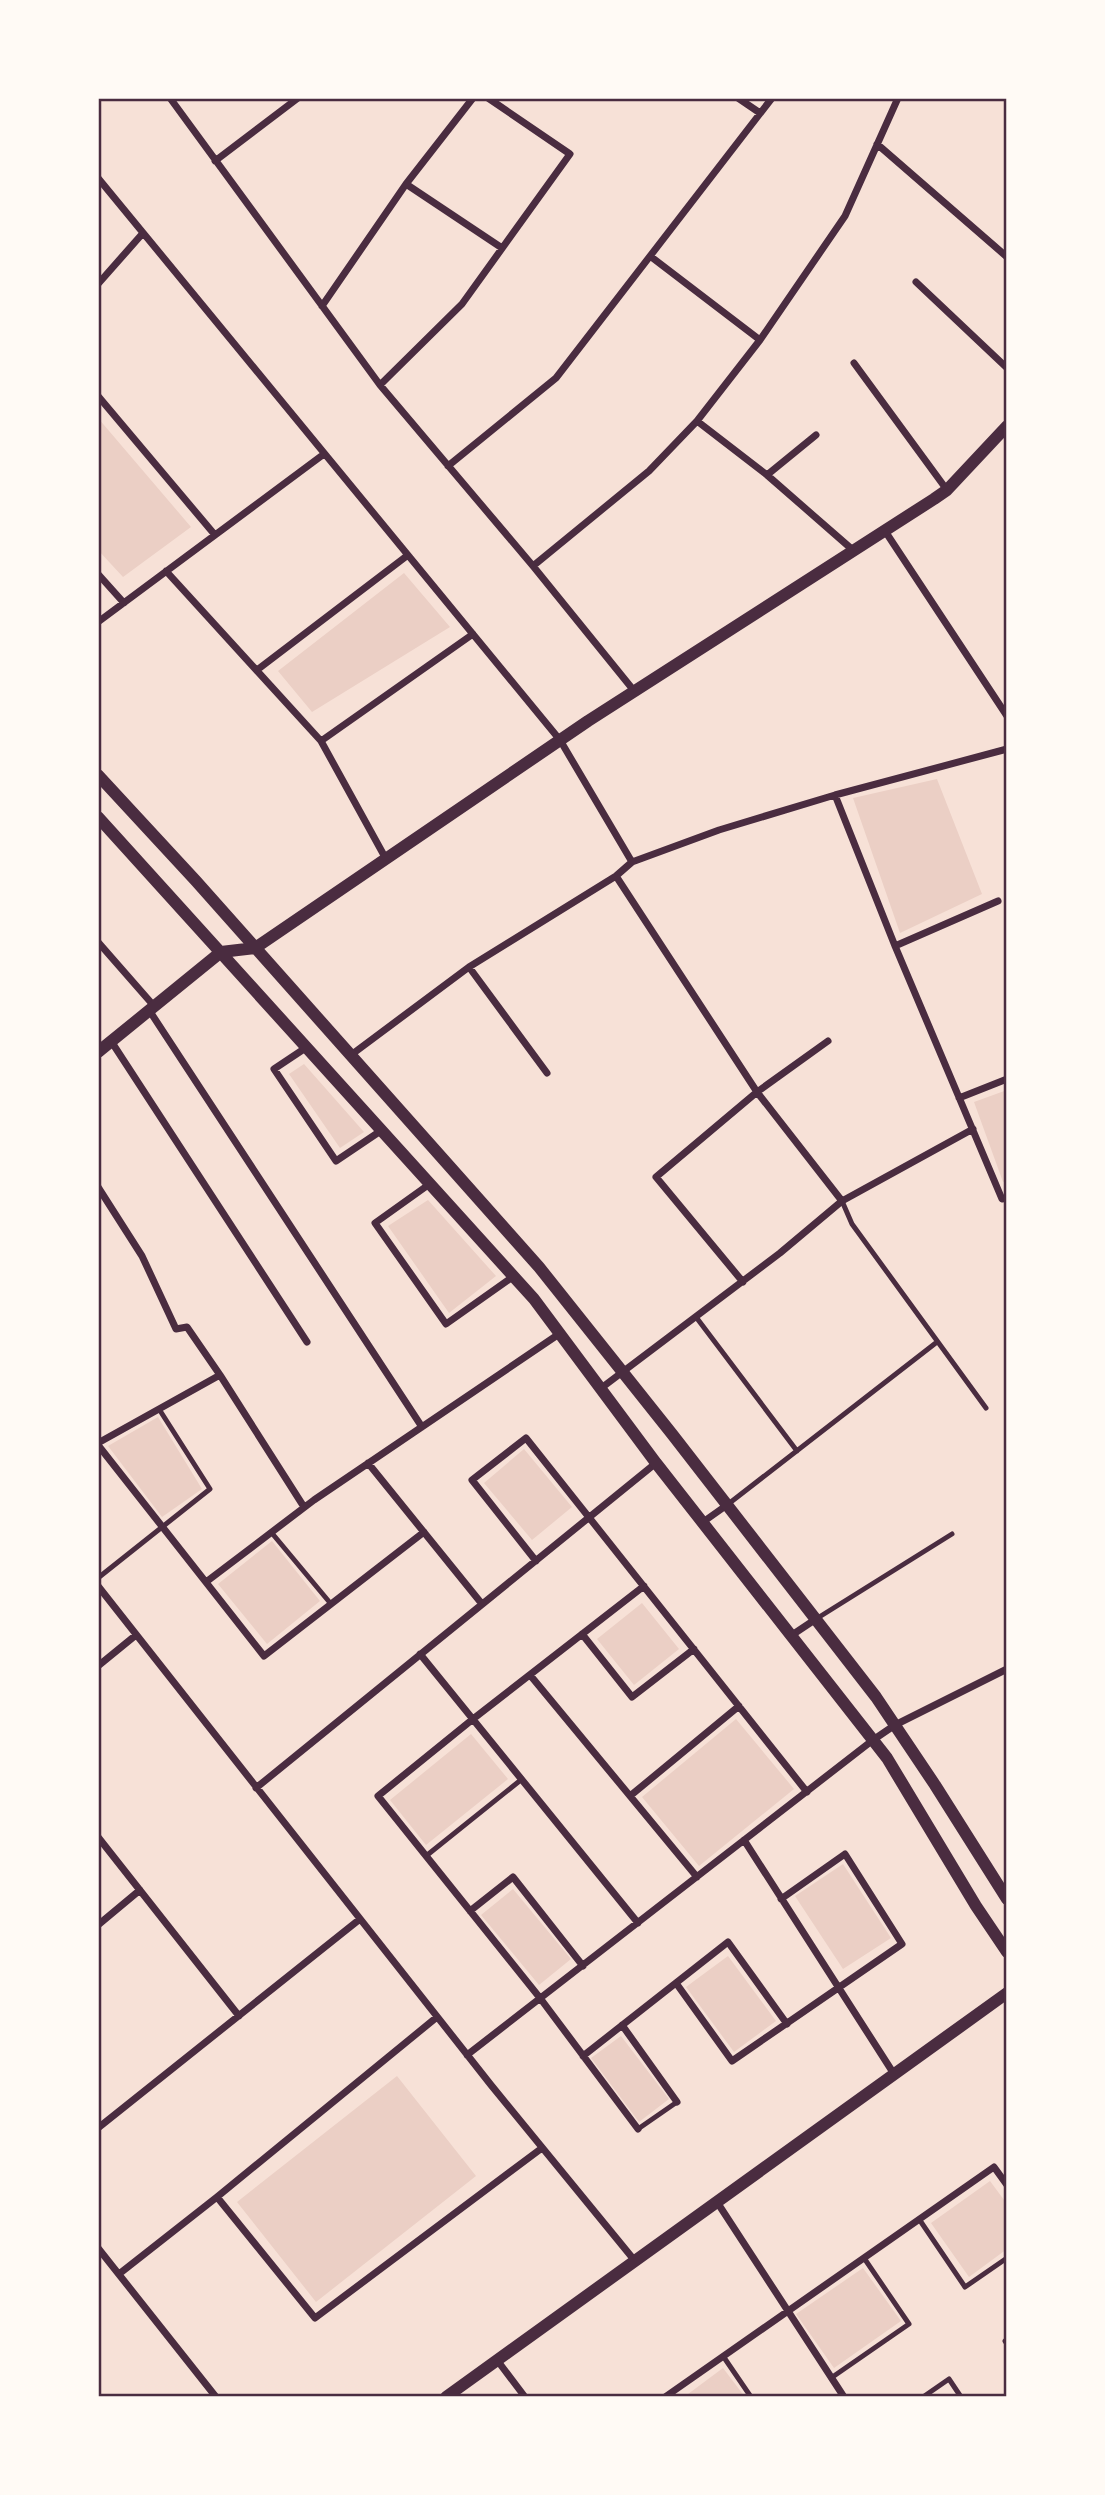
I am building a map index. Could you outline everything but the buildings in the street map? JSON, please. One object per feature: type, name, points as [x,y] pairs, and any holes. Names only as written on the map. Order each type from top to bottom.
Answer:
[{"type":"street","points":[[170,98],[380,385],[635,692]]},
{"type":"street","points":[[215,162],[298,98]]},
{"type":"street","points":[[322,306],[406,184],[473,98]]},
{"type":"street","points":[[380,385],[462,304],[569,154],[488,98]]},
{"type":"street","points":[[738,98],[760,113]]},
{"type":"street","points":[[448,466],[556,378],[772,98]]},
{"type":"street","points":[[533,566],[649,471],[697,421],[760,340],[845,216],[898,98]]},
{"type":"street","points":[[877,144],[1007,257]]},
{"type":"street","points":[[98,178],[560,740],[632,862]]},
{"type":"street","points":[[406,184],[502,248]]},
{"type":"street","points":[[98,284],[143,233]]},
{"type":"street","points":[[650,256],[760,340]]},
{"type":"street","points":[[916,282],[1007,368]]},
{"type":"street","points":[[854,363],[947,490]]},
{"type":"street","points":[[98,396],[215,535]]},
{"type":"street","points":[[697,421],[766,475],[854,551]]},
{"type":"street","points":[[98,1052],[221,952],[255,947],[560,740],[947,490],[1007,426]]},
{"type":"street","points":[[766,475],[816,435]]},
{"type":"street","points":[[98,622],[324,454]]},
{"type":"street","points":[[885,531],[1007,716]]},
{"type":"street","points":[[257,670],[408,555]]},
{"type":"street","points":[[166,571],[321,741],[386,859]]},
{"type":"street","points":[[98,574],[124,603]]},
{"type":"street","points":[[321,741],[473,634]]},
{"type":"street","points":[[351,1055],[468,967],[616,876],[632,862],[719,830],[835,794],[1007,749]]},
{"type":"street","points":[[98,775],[255,947],[539,1267],[816,1619],[895,1725],[1007,1899]]},
{"type":"street","points":[[835,794],[959,1098],[1002,1199],[1007,1198]]},
{"type":"street","points":[[98,817],[534,1299],[656,1463],[887,1758],[976,1906],[1007,1952]]},
{"type":"street","points":[[616,876],[757,1092],[842,1202]]},
{"type":"street","points":[[895,946],[998,901]]},
{"type":"street","points":[[98,942],[152,1008],[422,1427]]},
{"type":"street","points":[[468,967],[547,1073]]},
{"type":"street","points":[[111,1041],[307,1342]]},
{"type":"street","points":[[743,1282],[656,1177],[757,1092],[828,1041]]},
{"type":"street","points":[[307,1047],[274,1069],[336,1161],[382,1130]]},
{"type":"street","points":[[959,1098],[1007,1079]]},
{"type":"street","points":[[600,1389],[743,1282],[842,1202],[973,1129]]},
{"type":"street","points":[[431,1184],[375,1223],[446,1324],[514,1276]]},
{"type":"street","points":[[98,1187],[142,1256],[176,1329],[187,1327],[304,1507]]},
{"type":"street","points":[[206,1582],[304,1507],[559,1334]]},
{"type":"street","points":[[220,1375],[98,1444],[264,1656],[424,1532]]},
{"type":"street","points":[[536,1561],[472,1480],[526,1438],[807,1791]]},
{"type":"street","points":[[368,1463],[482,1604]]},
{"type":"street","points":[[256,1788],[656,1463]]},
{"type":"street","points":[[703,1522],[727,1505]]},
{"type":"street","points":[[98,1586],[467,2055],[635,2261]]},
{"type":"street","points":[[638,2129],[540,1998],[378,1796],[644,1586]]},
{"type":"street","points":[[792,1635],[816,1619]]},
{"type":"street","points":[[582,1634],[632,1697],[694,1649]]},
{"type":"street","points":[[98,1666],[136,1635]]},
{"type":"street","points":[[420,1654],[638,1923]]},
{"type":"street","points":[[467,2055],[873,1740],[895,1725],[1007,1669]]},
{"type":"street","points":[[530,1675],[697,1877]]},
{"type":"street","points":[[630,1796],[738,1706]]},
{"type":"street","points":[[98,1837],[239,2015]]},
{"type":"street","points":[[744,1840],[894,2074]]},
{"type":"street","points":[[676,1983],[732,2061],[902,1944],[845,1854],[782,1899]]},
{"type":"street","points":[[470,1911],[513,1877],[583,1966]]},
{"type":"street","points":[[98,1925],[139,1890]]},
{"type":"street","points":[[98,2129],[360,1919]]},
{"type":"street","points":[[583,2056],[728,1942],[787,2024]]},
{"type":"street","points":[[446,2397],[1007,1993]]},
{"type":"street","points":[[119,2274],[437,2017]]},
{"type":"street","points":[[622,2025],[677,2102]]},
{"type":"street","points":[[217,2197],[315,2318],[542,2148]]},
{"type":"street","points":[[667,2396],[994,2167],[1007,2185]]},
{"type":"street","points":[[717,2202],[844,2397]]},
{"type":"street","points":[[98,2248],[216,2397]]},
{"type":"street","points":[[497,2360],[525,2397]]},
{"type":"lane","points":[[842,1202],[852,1224],[986,1408]]},
{"type":"lane","points":[[696,1317],[797,1451]]},
{"type":"lane","points":[[727,1505],[937,1342]]},
{"type":"lane","points":[[98,1578],[210,1489],[159,1409]]},
{"type":"lane","points":[[271,1532],[331,1604]]},
{"type":"lane","points":[[816,1619],[953,1534]]},
{"type":"lane","points":[[426,1856],[522,1779]]},
{"type":"lane","points":[[638,2129],[677,2102]]},
{"type":"lane","points":[[919,2219],[965,2287],[1007,2258]]},
{"type":"lane","points":[[831,2378],[909,2324],[864,2258]]},
{"type":"lane","points":[[723,2356],[751,2397]]},
{"type":"lane","points":[[923,2397],[949,2379],[961,2397]]},
{"type":"shaded area","points":[[98,418],[191,527],[123,577],[98,550]]},
{"type":"shaded area","points":[[404,573],[450,627],[312,712],[278,671]]},
{"type":"shaded area","points":[[937,779],[982,894],[900,933],[853,798]]},
{"type":"shaded area","points":[[304,1064],[364,1132],[340,1148],[289,1074]]},
{"type":"shaded area","points":[[1007,1090],[1007,1181],[1003,1182],[974,1102]]},
{"type":"shaded area","points":[[428,1200],[496,1276],[449,1313],[388,1226]]},
{"type":"shaded area","points":[[158,1417],[202,1489],[162,1517],[108,1446]]},
{"type":"shaded area","points":[[524,1449],[572,1507],[532,1540],[484,1483]]},
{"type":"shaded area","points":[[272,1541],[320,1601],[267,1644],[218,1584]]},
{"type":"shaded area","points":[[642,1603],[679,1649],[634,1685],[597,1639]]},
{"type":"shaded area","points":[[736,1719],[794,1789],[699,1866],[642,1797]]},
{"type":"shaded area","points":[[471,1734],[508,1779],[426,1845],[390,1800]]},
{"type":"shaded area","points":[[843,1864],[891,1938],[843,1969],[795,1896]]},
{"type":"shaded area","points":[[513,1889],[571,1959],[539,1985],[481,1915]]},
{"type":"shaded area","points":[[728,1956],[776,2021],[734,2052],[686,1987]]},
{"type":"shaded area","points":[[621,2036],[669,2099],[639,2122],[591,2058]]},
{"type":"shaded area","points":[[397,2076],[476,2176],[316,2302],[237,2202]]},
{"type":"shaded area","points":[[990,2181],[1007,2204],[1007,2249],[969,2277],[931,2223]]},
{"type":"shaded area","points":[[863,2268],[901,2321],[834,2368],[796,2314]]},
{"type":"shaded area","points":[[723,2368],[745,2397],[684,2397]]}]
